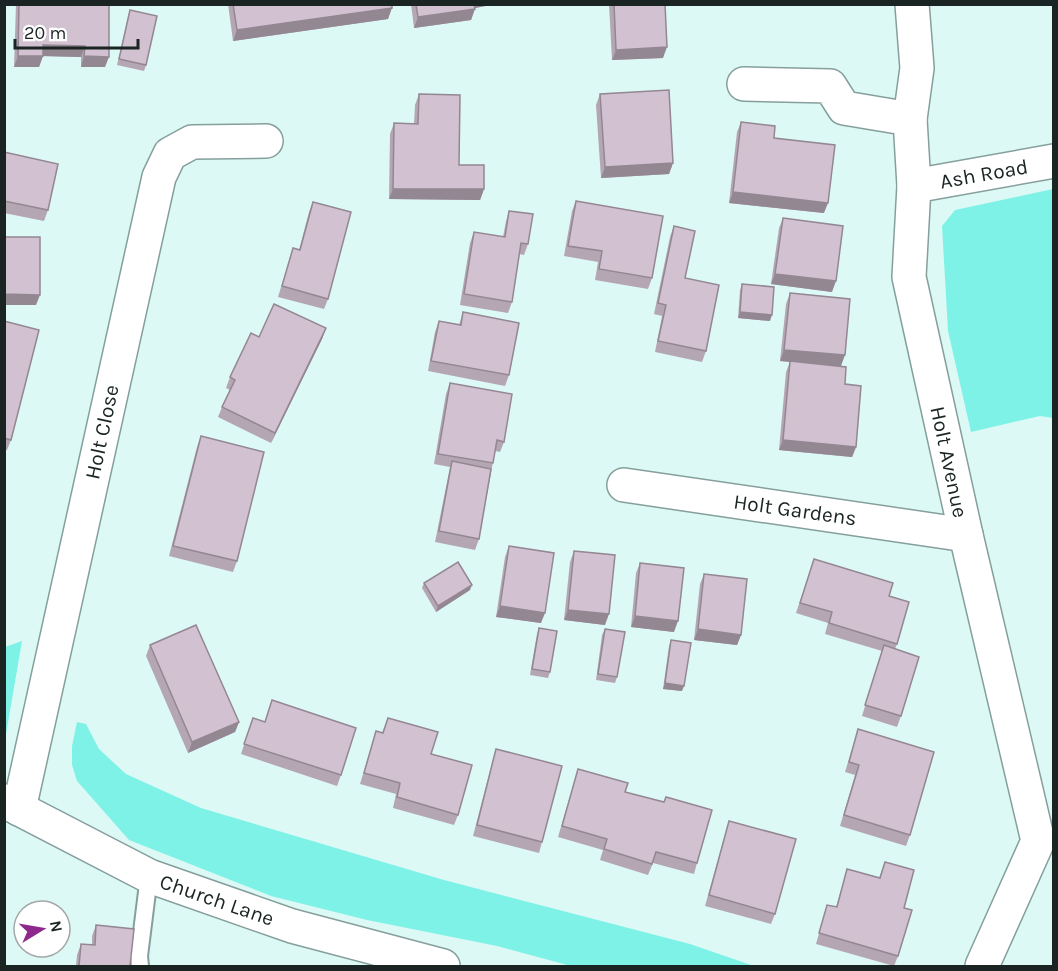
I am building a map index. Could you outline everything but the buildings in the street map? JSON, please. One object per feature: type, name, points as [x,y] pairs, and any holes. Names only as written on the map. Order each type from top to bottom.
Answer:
[{"type":"street","name":"Holt Avenue","points":[[912,4],[917,68],[910,119],[914,186],[909,278],[966,535],[1046,843],[982,966]]},
{"type":"street","points":[[744,84],[830,86],[844,108],[910,119]]},
{"type":"street","name":"Holt Close","points":[[12,805],[159,177],[170,154],[192,142],[266,141]]},
{"type":"street","name":"Ash Road","points":[[914,186],[1053,161]]},
{"type":"street","name":"Holt Gardens","points":[[624,485],[966,535]]},
{"type":"street","name":"Church Lane","points":[[12,805],[149,876],[292,926],[443,966]]},
{"type":"lane","points":[[140,966],[149,876]]},
{"type":"shaded area","points":[[1053,189],[1053,418],[1040,416],[971,432],[948,331],[942,226],[955,210]]},
{"type":"shaded area","points":[[22,641],[5,740],[5,647]]},
{"type":"shaded area","points":[[77,722],[86,724],[99,749],[126,774],[201,808],[444,880],[690,944],[754,966],[571,966],[497,946],[367,920],[271,896],[129,840],[77,781],[72,765],[72,746]]}]
